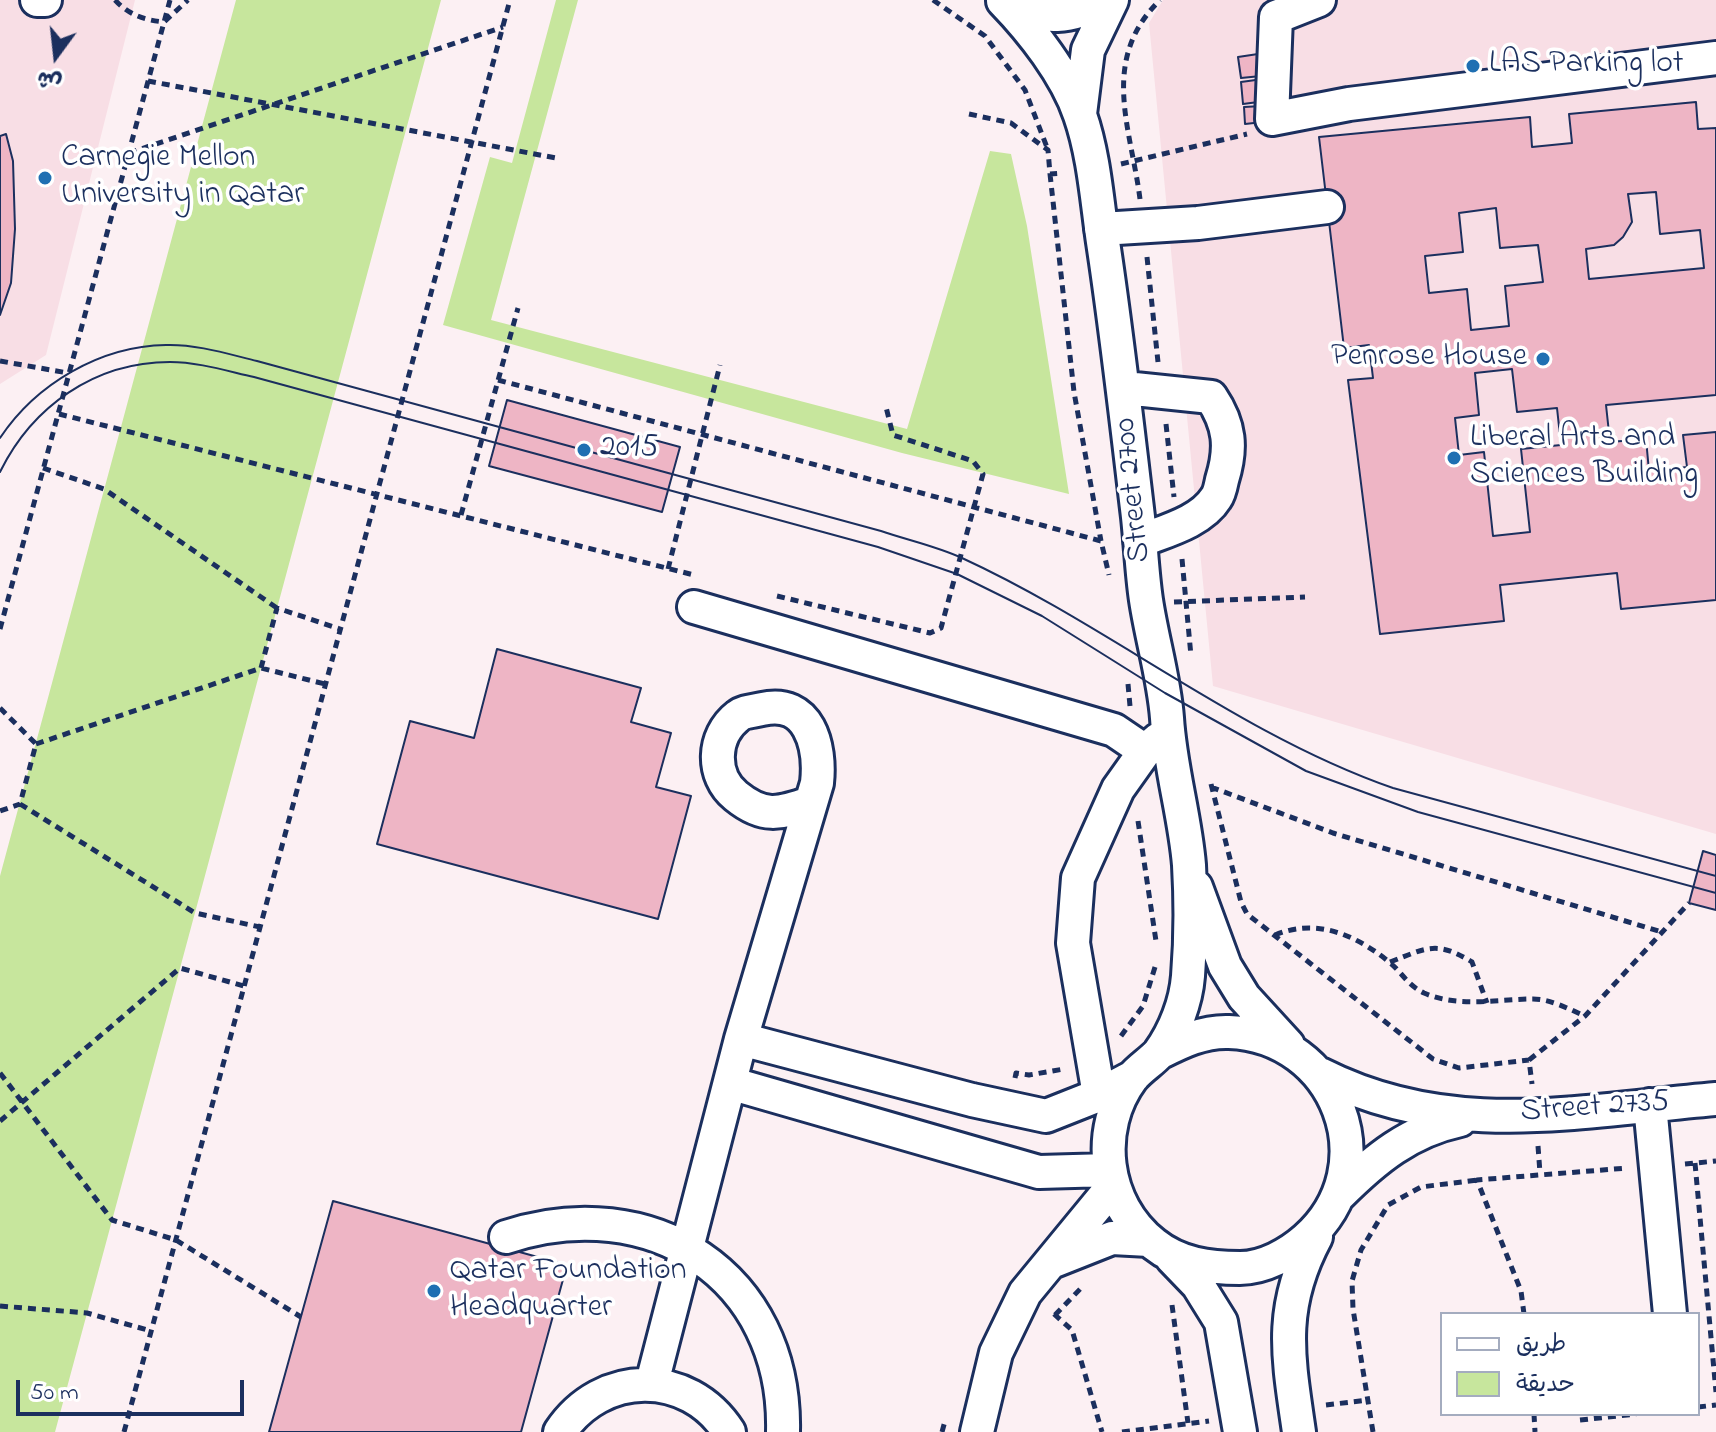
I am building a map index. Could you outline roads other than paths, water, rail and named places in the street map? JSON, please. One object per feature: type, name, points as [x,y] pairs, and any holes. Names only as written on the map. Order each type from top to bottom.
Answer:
[{"type":"street","points":[[37,0],[45,0]]},
{"type":"street","points":[[1002,0],[1027,13],[1054,17],[1081,13],[1105,0]]},
{"type":"street","name":"Street 2700","points":[[1002,0],[1034,33],[1080,114],[1092,170],[1125,388],[1147,603],[1162,672],[1156,742],[1189,865],[1225,966],[1244,997],[1293,1050]]},
{"type":"street","name":"Street 2700","points":[[1080,114],[1088,50],[1112,0]]},
{"type":"street","points":[[1319,0],[1276,17],[1272,119],[1349,104],[1716,58]]},
{"type":"street","points":[[1101,229],[1198,223],[1327,207]]},
{"type":"street","points":[[1125,388],[1211,397],[1222,413],[1230,438],[1229,460],[1216,498],[1186,523],[1140,541]]},
{"type":"street","points":[[696,592],[1156,742],[1118,789],[1078,878],[1073,943],[1099,1095]]},
{"type":"street","points":[[652,1383],[741,1039],[810,803]]},
{"type":"street","name":"Street 2700","points":[[1159,1053],[1185,999],[1189,950],[1189,865]]},
{"type":"street","points":[[741,1039],[972,1100],[1046,1116],[1099,1095],[1133,1077],[1159,1053],[1191,1037],[1225,1031],[1261,1036],[1293,1050],[1320,1074],[1341,1111],[1348,1153],[1339,1195],[1297,1272],[1291,1300],[1288,1338],[1297,1420]]},
{"type":"street","name":"Street 2735","points":[[1320,1074],[1395,1105],[1475,1117],[1536,1115],[1716,1099]]},
{"type":"street","points":[[1133,1077],[1117,1105],[1108,1137],[1111,1178],[1127,1216],[1198,1285],[1221,1322],[1239,1425]]},
{"type":"street","points":[[730,1083],[1039,1172],[1111,1178]]},
{"type":"street","points":[[959,1149],[972,1100]]},
{"type":"street","points":[[1650,1105],[1670,1312]]},
{"type":"street","name":"Street 2735","points":[[1339,1195],[1377,1157],[1399,1143],[1423,1131],[1475,1117]]},
{"type":"street","points":[[977,1432],[996,1353],[1025,1293],[1111,1178]]},
{"type":"street","points":[[506,1237],[552,1224],[599,1222],[629,1226],[687,1249],[734,1288],[767,1340],[778,1369],[783,1432]]},
{"type":"street","points":[[1044,1266],[1082,1246],[1112,1238],[1158,1247],[1208,1268],[1250,1268],[1291,1253],[1322,1224]]},
{"type":"street","points":[[560,1432],[570,1417],[598,1394],[616,1387],[652,1383],[696,1397],[714,1411],[729,1432]]},
{"type":"tram line","points":[[0,438],[32,401],[51,385],[117,352],[177,345],[257,361],[942,550],[1017,585],[1281,739],[1336,765],[1393,788],[1716,876]]},
{"type":"tram line","points":[[0,472],[29,427],[48,409],[68,393],[116,370],[142,364],[181,362],[254,377],[878,547],[957,574],[1042,616],[1165,693],[1306,771],[1418,812],[1716,893]]},
{"type":"place","name":"LAS Parking lot","points":[[1473,66]]},
{"type":"place","name":"Carnegie Mellon University in Qatar","points":[[45,178]]},
{"type":"place","name":"Penrose House","points":[[1543,359]]},
{"type":"place","name":"2015","points":[[584,450]]},
{"type":"place","name":"Liberal Arts and Sciences Building","points":[[1454,458]]},
{"type":"place","name":"Qatar Foundation Headquarter","points":[[434,1291]]}]
